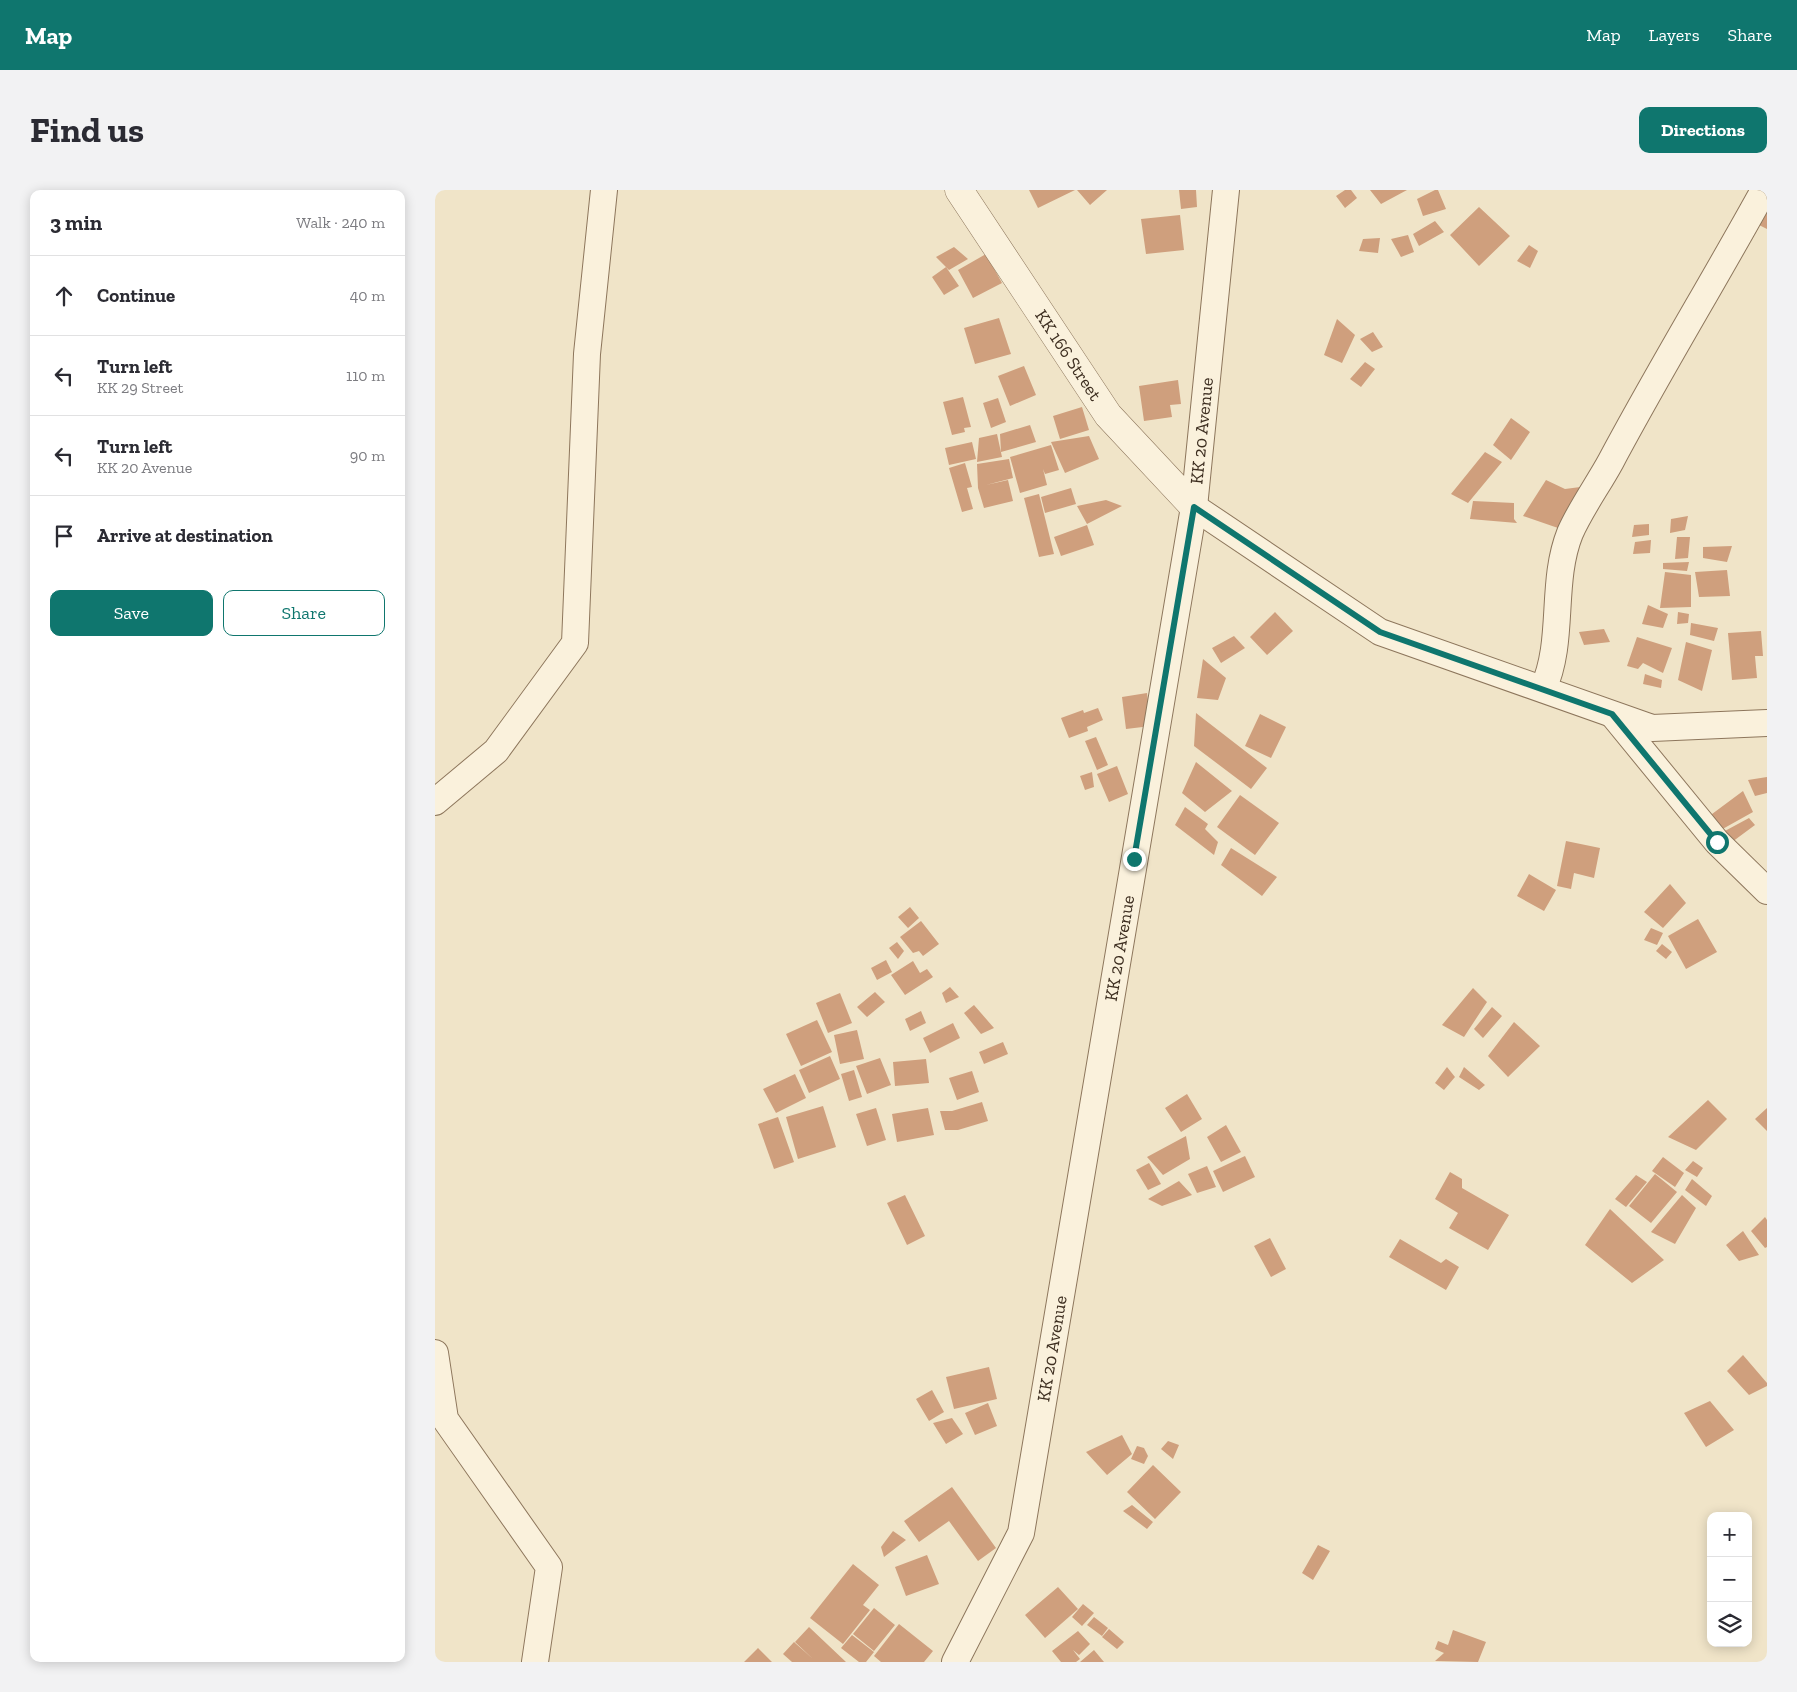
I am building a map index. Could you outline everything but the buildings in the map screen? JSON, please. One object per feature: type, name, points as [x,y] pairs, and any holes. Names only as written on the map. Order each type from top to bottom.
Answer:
[{"type":"street","points":[[435,802],[496,751],[575,643],[587,354],[604,190]]},
{"type":"street","name":"KK 166 Street","points":[[959,190],[1108,415],[1194,507]]},
{"type":"street","name":"KK 20 Avenue","points":[[955,1662],[1021,1533],[1194,507],[1226,190]]},
{"type":"street","points":[[1543,689],[1548,677],[1556,625],[1558,582],[1570,534],[1660,369],[1710,289],[1764,190]]},
{"type":"street","points":[[1194,507],[1380,632],[1652,728],[1767,722]]},
{"type":"street","points":[[1612,714],[1717,842],[1767,891]]},
{"type":"street","points":[[435,1353],[445,1419],[549,1567],[535,1662]]},
{"type":"route","points":[[1134,859],[1194,507],[1380,632],[1612,714],[1717,842]]}]
